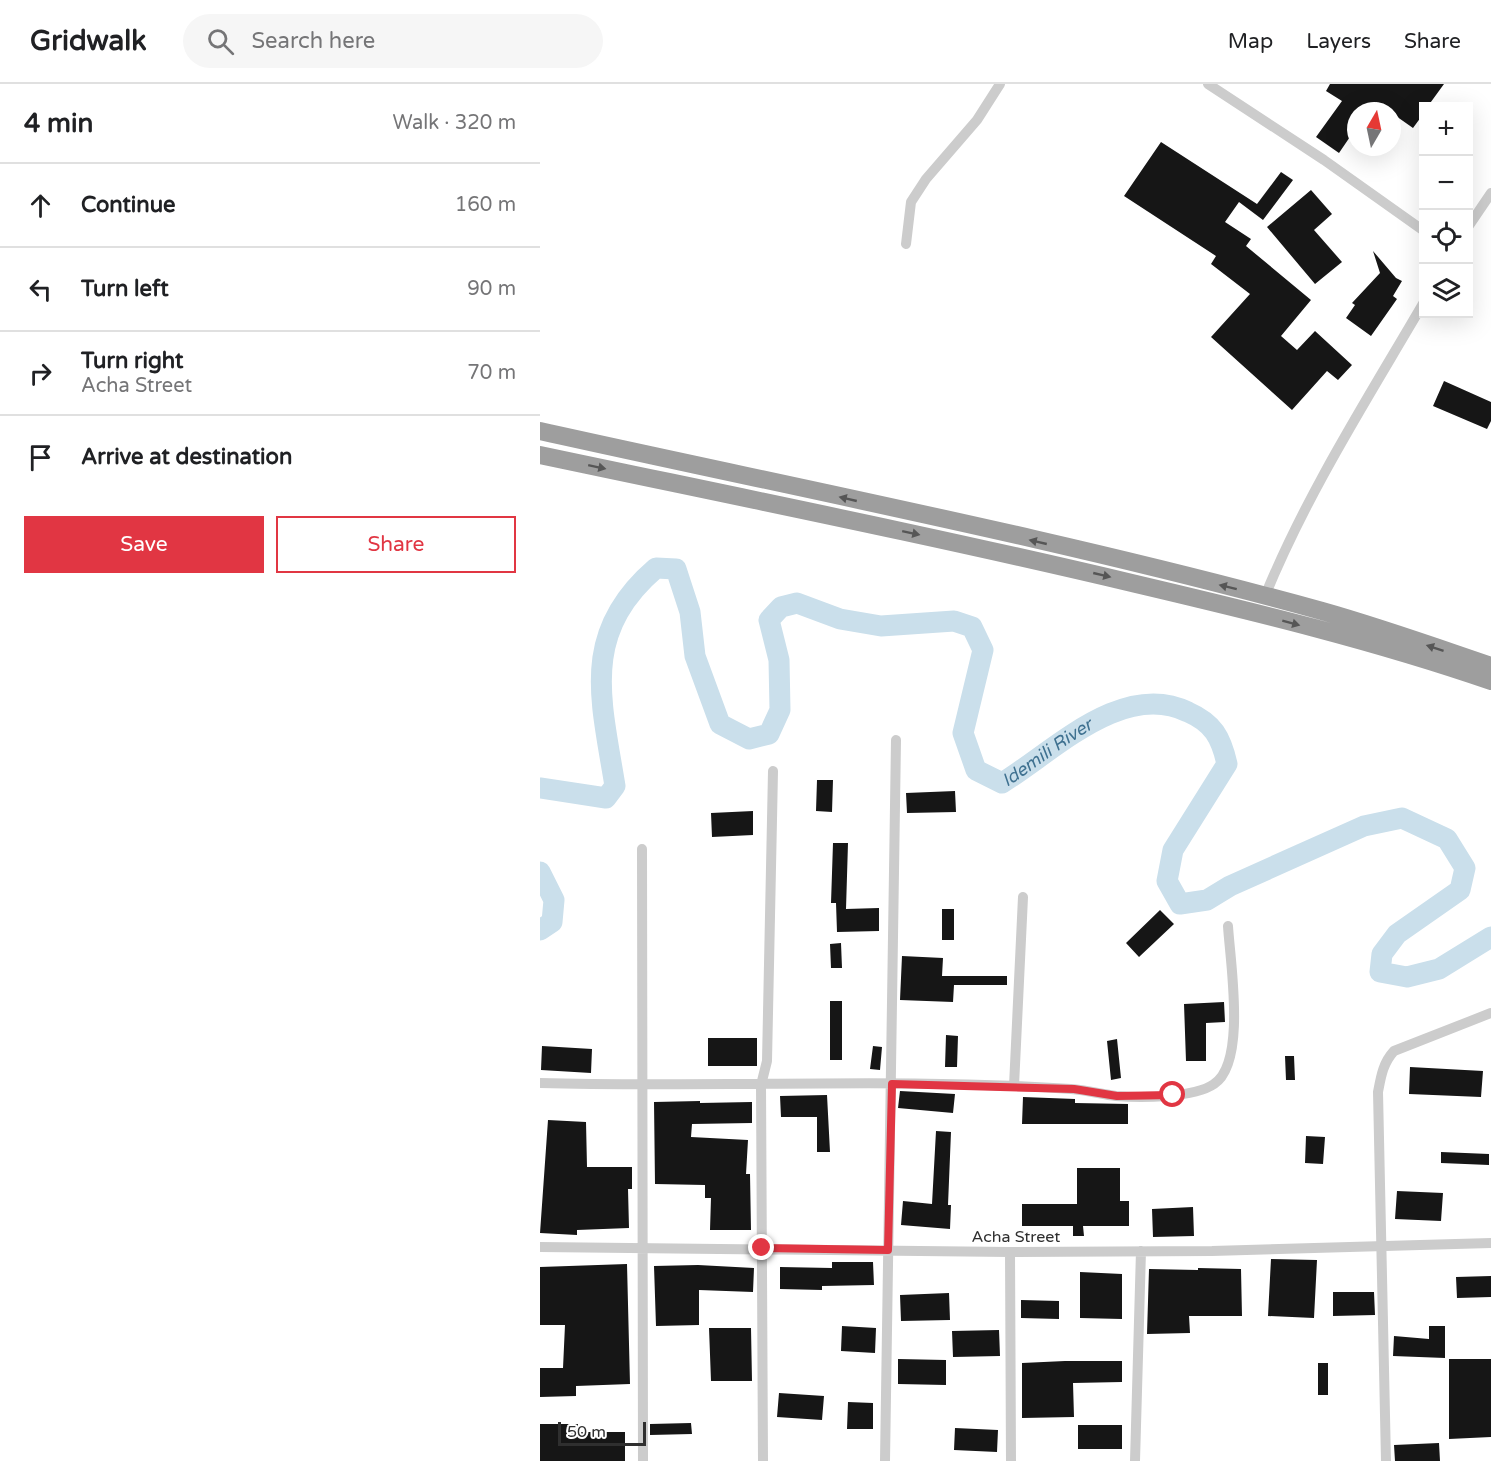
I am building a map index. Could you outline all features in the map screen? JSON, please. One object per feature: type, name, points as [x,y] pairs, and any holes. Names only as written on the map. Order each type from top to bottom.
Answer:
[{"type":"highway","points":[[540,432],[1073,550],[1265,596],[1325,612],[1491,666]]},
{"type":"highway","points":[[540,455],[1039,561],[1200,599],[1336,634],[1491,681]]},
{"type":"street","points":[[906,244],[911,202],[926,179],[977,120],[1000,84]]},
{"type":"street","points":[[1208,84],[1324,160],[1419,227]]},
{"type":"street","points":[[1473,220],[1491,193]]},
{"type":"street","points":[[1265,596],[1281,557],[1316,489],[1419,311]]},
{"type":"street","points":[[885,1461],[896,740]]},
{"type":"street","points":[[763,1461],[761,1085],[767,1061],[773,771]]},
{"type":"street","points":[[642,849],[643,1461]]},
{"type":"street","points":[[1014,1086],[1023,897]]},
{"type":"street","points":[[540,1083],[644,1086],[892,1084],[1014,1086],[1074,1089],[1117,1096],[1173,1095],[1214,1084],[1226,1071],[1234,1028],[1228,926]]},
{"type":"street","points":[[1386,1461],[1378,1092],[1387,1059],[1394,1051],[1491,1013]]},
{"type":"street","name":"Acha Street","points":[[540,1247],[1010,1252],[1491,1243]]},
{"type":"street","points":[[1135,1461],[1141,1251]]},
{"type":"street","points":[[1010,1252],[1011,1461]]},
{"type":"building","points":[[1330,84],[1444,84],[1431,102],[1419,102],[1419,120],[1413,128],[1401,120],[1401,102],[1347,102],[1347,141],[1339,153],[1316,137],[1342,101],[1326,91]]},
{"type":"building","points":[[1161,142],[1257,204],[1281,172],[1293,180],[1263,220],[1239,202],[1225,222],[1251,239],[1246,246],[1311,300],[1281,336],[1297,350],[1315,331],[1352,365],[1338,380],[1327,371],[1292,410],[1211,337],[1250,294],[1211,264],[1216,256],[1124,196]]},
{"type":"building","points":[[1311,190],[1332,214],[1314,230],[1342,262],[1315,284],[1267,227]]},
{"type":"building","points":[[1373,251],[1396,278],[1402,281],[1393,296],[1397,299],[1371,336],[1346,318],[1355,305],[1352,303],[1380,273]]},
{"type":"building","points":[[1444,381],[1491,402],[1491,421],[1487,429],[1433,406]]},
{"type":"building","points":[[817,780],[833,780],[832,812],[816,811]]},
{"type":"building","points":[[955,791],[956,812],[907,813],[906,793]]},
{"type":"building","points":[[753,811],[753,835],[712,837],[711,813]]},
{"type":"building","points":[[833,843],[848,843],[846,909],[879,908],[879,931],[837,932],[836,903],[831,903]]},
{"type":"building","points":[[942,909],[954,909],[954,940],[942,940]]},
{"type":"building","points":[[1160,910],[1174,924],[1139,957],[1126,943]]},
{"type":"building","points":[[841,943],[842,968],[831,968],[830,944]]},
{"type":"building","points":[[902,956],[943,958],[942,976],[1007,976],[1007,985],[954,985],[953,1002],[900,1000]]},
{"type":"building","points":[[830,1001],[842,1001],[842,1060],[830,1060]]},
{"type":"building","points":[[1224,1002],[1225,1022],[1206,1023],[1206,1061],[1186,1061],[1184,1004]]},
{"type":"building","points":[[946,1035],[958,1036],[957,1067],[945,1067]]},
{"type":"building","points":[[708,1038],[757,1038],[757,1066],[708,1066]]},
{"type":"building","points":[[1117,1039],[1121,1078],[1111,1080],[1107,1041]]},
{"type":"building","points":[[542,1046],[592,1049],[591,1073],[541,1070]]},
{"type":"building","points":[[873,1046],[882,1047],[880,1070],[870,1069]]},
{"type":"building","points":[[1285,1056],[1294,1056],[1295,1080],[1286,1080]]},
{"type":"building","points":[[1410,1067],[1483,1071],[1481,1097],[1409,1094]]},
{"type":"building","points":[[900,1091],[955,1094],[953,1113],[898,1108]]},
{"type":"building","points":[[827,1095],[830,1152],[817,1152],[817,1117],[781,1117],[780,1096]]},
{"type":"building","points":[[1023,1097],[1075,1099],[1075,1103],[1128,1104],[1128,1124],[1022,1124]]},
{"type":"building","points":[[700,1101],[700,1103],[752,1102],[752,1123],[692,1124],[691,1137],[748,1140],[746,1174],[750,1174],[751,1230],[710,1230],[711,1198],[705,1198],[705,1185],[655,1184],[654,1102]]},
{"type":"building","points":[[548,1120],[586,1122],[587,1167],[632,1167],[632,1189],[628,1189],[629,1228],[577,1230],[577,1235],[540,1233]]},
{"type":"building","points":[[936,1131],[951,1132],[948,1205],[951,1205],[950,1229],[901,1225],[903,1201],[932,1204]]},
{"type":"building","points":[[1306,1136],[1325,1137],[1323,1164],[1305,1163]]},
{"type":"building","points":[[1441,1152],[1489,1154],[1489,1165],[1441,1163]]},
{"type":"building","points":[[1077,1168],[1120,1168],[1120,1201],[1129,1201],[1129,1226],[1083,1226],[1084,1236],[1073,1236],[1073,1226],[1022,1226],[1022,1204],[1077,1204]]},
{"type":"building","points":[[1397,1191],[1443,1193],[1441,1221],[1395,1219]]},
{"type":"building","points":[[1193,1207],[1194,1236],[1153,1237],[1152,1209]]},
{"type":"building","points":[[1271,1259],[1317,1260],[1314,1318],[1268,1316]]},
{"type":"building","points":[[832,1262],[873,1262],[874,1285],[822,1286],[822,1290],[780,1289],[780,1267],[832,1268]]},
{"type":"building","points":[[627,1264],[630,1384],[576,1386],[576,1396],[540,1397],[540,1368],[563,1368],[565,1325],[540,1325],[540,1267]]},
{"type":"building","points":[[698,1265],[754,1268],[753,1292],[699,1290],[699,1325],[656,1326],[654,1266]]},
{"type":"building","points":[[1198,1268],[1241,1269],[1242,1316],[1189,1316],[1190,1333],[1147,1334],[1149,1269],[1198,1270]]},
{"type":"building","points":[[1080,1272],[1122,1274],[1122,1319],[1080,1318]]},
{"type":"building","points":[[1491,1276],[1491,1297],[1457,1298],[1456,1277]]},
{"type":"building","points":[[1333,1292],[1374,1292],[1375,1315],[1333,1316]]},
{"type":"building","points":[[949,1293],[950,1320],[901,1321],[900,1295]]},
{"type":"building","points":[[1021,1300],[1059,1301],[1059,1319],[1021,1318]]},
{"type":"building","points":[[842,1326],[876,1328],[875,1353],[841,1351]]},
{"type":"building","points":[[1429,1326],[1445,1326],[1445,1358],[1393,1356],[1394,1336],[1429,1339]]},
{"type":"building","points":[[709,1328],[751,1328],[752,1381],[711,1381]]},
{"type":"building","points":[[999,1330],[1000,1356],[953,1357],[952,1331]]},
{"type":"building","points":[[898,1359],[946,1360],[946,1385],[898,1384]]},
{"type":"building","points":[[1449,1359],[1491,1359],[1491,1437],[1449,1439]]},
{"type":"building","points":[[1122,1361],[1122,1382],[1073,1383],[1074,1417],[1022,1418],[1022,1363]]},
{"type":"building","points":[[1318,1363],[1328,1363],[1328,1395],[1318,1395]]},
{"type":"building","points":[[779,1393],[824,1396],[822,1420],[777,1417]]},
{"type":"building","points":[[848,1402],[873,1403],[873,1429],[847,1429]]},
{"type":"building","points":[[691,1423],[692,1434],[650,1435],[650,1424]]},
{"type":"building","points":[[540,1424],[578,1424],[577,1432],[625,1432],[625,1461],[540,1461]]},
{"type":"building","points":[[1078,1425],[1122,1425],[1122,1449],[1078,1449]]},
{"type":"building","points":[[955,1428],[998,1430],[997,1452],[954,1450]]},
{"type":"building","points":[[1439,1443],[1440,1461],[1395,1461],[1394,1445]]},
{"type":"waterway","name":"Idemili River","points":[[540,788],[606,798],[615,786],[602,696],[602,669],[606,643],[616,617],[632,592],[656,568],[676,569],[690,612],[695,656],[720,724],[749,739],[769,734],[780,710],[779,660],[769,620],[781,607],[797,603],[840,619],[881,626],[954,621],[972,627],[983,650],[963,733],[976,770],[1002,783],[1090,724],[1114,712],[1139,705],[1163,705],[1188,712],[1204,721],[1215,732],[1227,764],[1173,850],[1167,881],[1180,904],[1207,900],[1230,886],[1364,826],[1402,818],[1447,839],[1465,868],[1460,890],[1397,934],[1382,954],[1380,972],[1407,977],[1439,969],[1491,937]]},
{"type":"waterway","name":"Idemili River","points":[[540,872],[554,900],[552,922],[540,930]]},
{"type":"route","points":[[762,1248],[888,1250],[892,1084],[1074,1089],[1117,1096],[1173,1095]]}]
